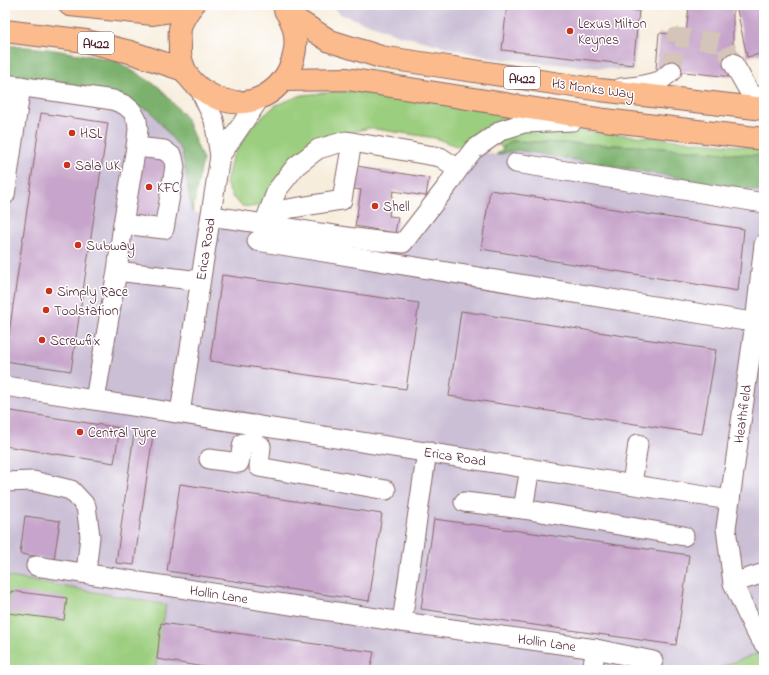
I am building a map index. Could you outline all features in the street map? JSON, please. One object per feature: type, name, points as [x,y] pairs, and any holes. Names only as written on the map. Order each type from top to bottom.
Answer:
[{"type":"main road","points":[[70,5],[153,14],[192,6]]},
{"type":"main road","points":[[192,6],[180,28],[179,56],[184,70],[192,82],[206,94],[226,102],[240,103],[260,98],[271,92],[284,80],[290,70],[296,50],[295,33],[285,10]]},
{"type":"main road","name":"H3 Monks Way","points":[[285,10],[330,41],[381,57],[600,90],[764,109]]},
{"type":"main road","name":"A422","points":[[5,31],[86,41],[130,52],[184,70]]},
{"type":"main road","name":"H3 Monks Way","points":[[284,80],[347,79],[605,120],[764,139]]},
{"type":"street","points":[[733,63],[749,91],[764,104]]},
{"type":"street","points":[[600,90],[639,86],[660,81],[672,71]]},
{"type":"street","points":[[5,195],[13,85],[114,100],[132,111],[137,120],[137,138],[117,272],[95,400]]},
{"type":"street","name":"Erica Road","points":[[180,413],[220,156],[214,120],[200,90]]},
{"type":"street","name":"Erica Road","points":[[220,156],[260,98]]},
{"type":"street","points":[[263,226],[380,242],[403,243],[473,150],[502,130],[524,123],[605,120]]},
{"type":"street","points":[[123,224],[164,230],[175,167],[174,157],[164,150],[137,138]]},
{"type":"street","points":[[263,226],[277,190],[296,166],[318,149],[346,141],[440,157],[454,166],[456,171]]},
{"type":"street","points":[[263,226],[342,200],[352,142]]},
{"type":"street","points":[[516,163],[764,203]]},
{"type":"street","points":[[211,216],[759,323]]},
{"type":"street","name":"Heathfield","points":[[764,244],[759,323],[726,528],[733,583],[754,629],[764,644]]},
{"type":"street","points":[[117,272],[200,281]]},
{"type":"street","name":"Erica Road","points":[[5,386],[730,500]]},
{"type":"street","points":[[252,444],[256,425]]},
{"type":"street","points":[[209,458],[239,462],[243,443],[252,444],[261,446],[259,467],[386,490]]},
{"type":"street","points":[[632,484],[638,444]]},
{"type":"street","points":[[402,622],[428,452]]},
{"type":"street","points":[[524,509],[530,468]]},
{"type":"street","points":[[5,482],[33,481],[71,490],[86,506],[90,536],[86,573]]},
{"type":"street","points":[[464,502],[524,509],[684,536]]},
{"type":"street","name":"Hollin Lane","points":[[36,566],[402,622],[596,649],[653,661]]},
{"type":"street","points":[[733,583],[764,573]]},
{"type":"street","name":"Hollin Lane","points":[[592,670],[596,649]]},
{"type":"shaded area","points":[[333,5],[642,5],[633,71],[491,58],[399,35],[340,14]]},
{"type":"shaded area","points":[[5,84],[113,100],[150,110],[182,151],[192,212],[211,216],[403,243],[473,150],[496,155],[517,150],[764,192],[764,651],[713,670],[155,670],[166,605],[5,576]]},
{"type":"green space","points":[[5,45],[48,49],[115,60],[159,87],[186,118],[203,160],[192,212],[182,151],[150,110],[113,100],[5,84]]},
{"type":"green space","points":[[360,91],[520,115],[467,150],[435,138],[369,128],[312,143],[265,204],[251,207],[242,206],[233,198],[226,184],[232,157],[253,125],[276,105],[302,95]]},
{"type":"green space","points":[[553,128],[764,149],[764,156],[636,146],[521,141],[510,141],[502,148],[497,143],[516,132]]},
{"type":"green space","points":[[510,141],[636,146],[764,156],[764,192],[517,150],[496,155]]},
{"type":"green space","points":[[5,576],[166,605],[155,670],[5,670]]},
{"type":"green space","points":[[764,651],[764,670],[713,670]]},
{"type":"building","name":"Lexus Milton Keynes","points":[[507,5],[583,5],[639,11],[633,65],[502,50]]},
{"type":"building","points":[[689,5],[733,5],[732,77],[656,69],[659,33],[686,35]]},
{"type":"building","points":[[736,5],[764,5],[764,53],[747,57]]},
{"type":"building","points":[[41,113],[108,123],[71,371],[5,361]]},
{"type":"building","name":"KFC","points":[[140,156],[167,160],[157,219],[131,215]]},
{"type":"building","name":"Shell","points":[[351,165],[429,178],[426,196],[393,191],[389,216],[398,217],[395,233],[355,226],[361,190],[347,188]]},
{"type":"building","points":[[490,190],[744,229],[738,291],[481,249]]},
{"type":"building","points":[[222,275],[419,303],[406,389],[210,361]]},
{"type":"building","points":[[461,311],[716,350],[702,434],[449,396]]},
{"type":"building","points":[[5,410],[120,428],[114,463],[5,446]]},
{"type":"building","points":[[134,433],[153,435],[134,565],[116,563]]},
{"type":"building","points":[[180,484],[382,514],[369,601],[167,571]]},
{"type":"building","points":[[25,516],[60,521],[54,559],[20,554]]},
{"type":"building","points":[[434,519],[689,555],[676,645],[421,609]]},
{"type":"building","points":[[11,591],[67,598],[64,620],[8,613]]},
{"type":"building","points":[[161,623],[374,652],[370,670],[221,670],[157,659]]},
{"type":"tunnel","points":[[672,71],[676,37],[724,43],[733,63]]},
{"type":"place","name":"Lexus Milton Keynes","points":[[570,31]]},
{"type":"place","name":"HSL","points":[[72,133]]},
{"type":"place","name":"Sala UK","points":[[67,165]]},
{"type":"place","name":"KFC","points":[[149,187]]},
{"type":"place","name":"Shell","points":[[375,206]]},
{"type":"place","name":"Subway","points":[[78,245]]},
{"type":"place","name":"Simply Race","points":[[49,291]]},
{"type":"place","name":"Toolstation","points":[[46,310]]},
{"type":"place","name":"Screwfix","points":[[42,340]]},
{"type":"place","name":"Central Tyre","points":[[80,432]]}]
